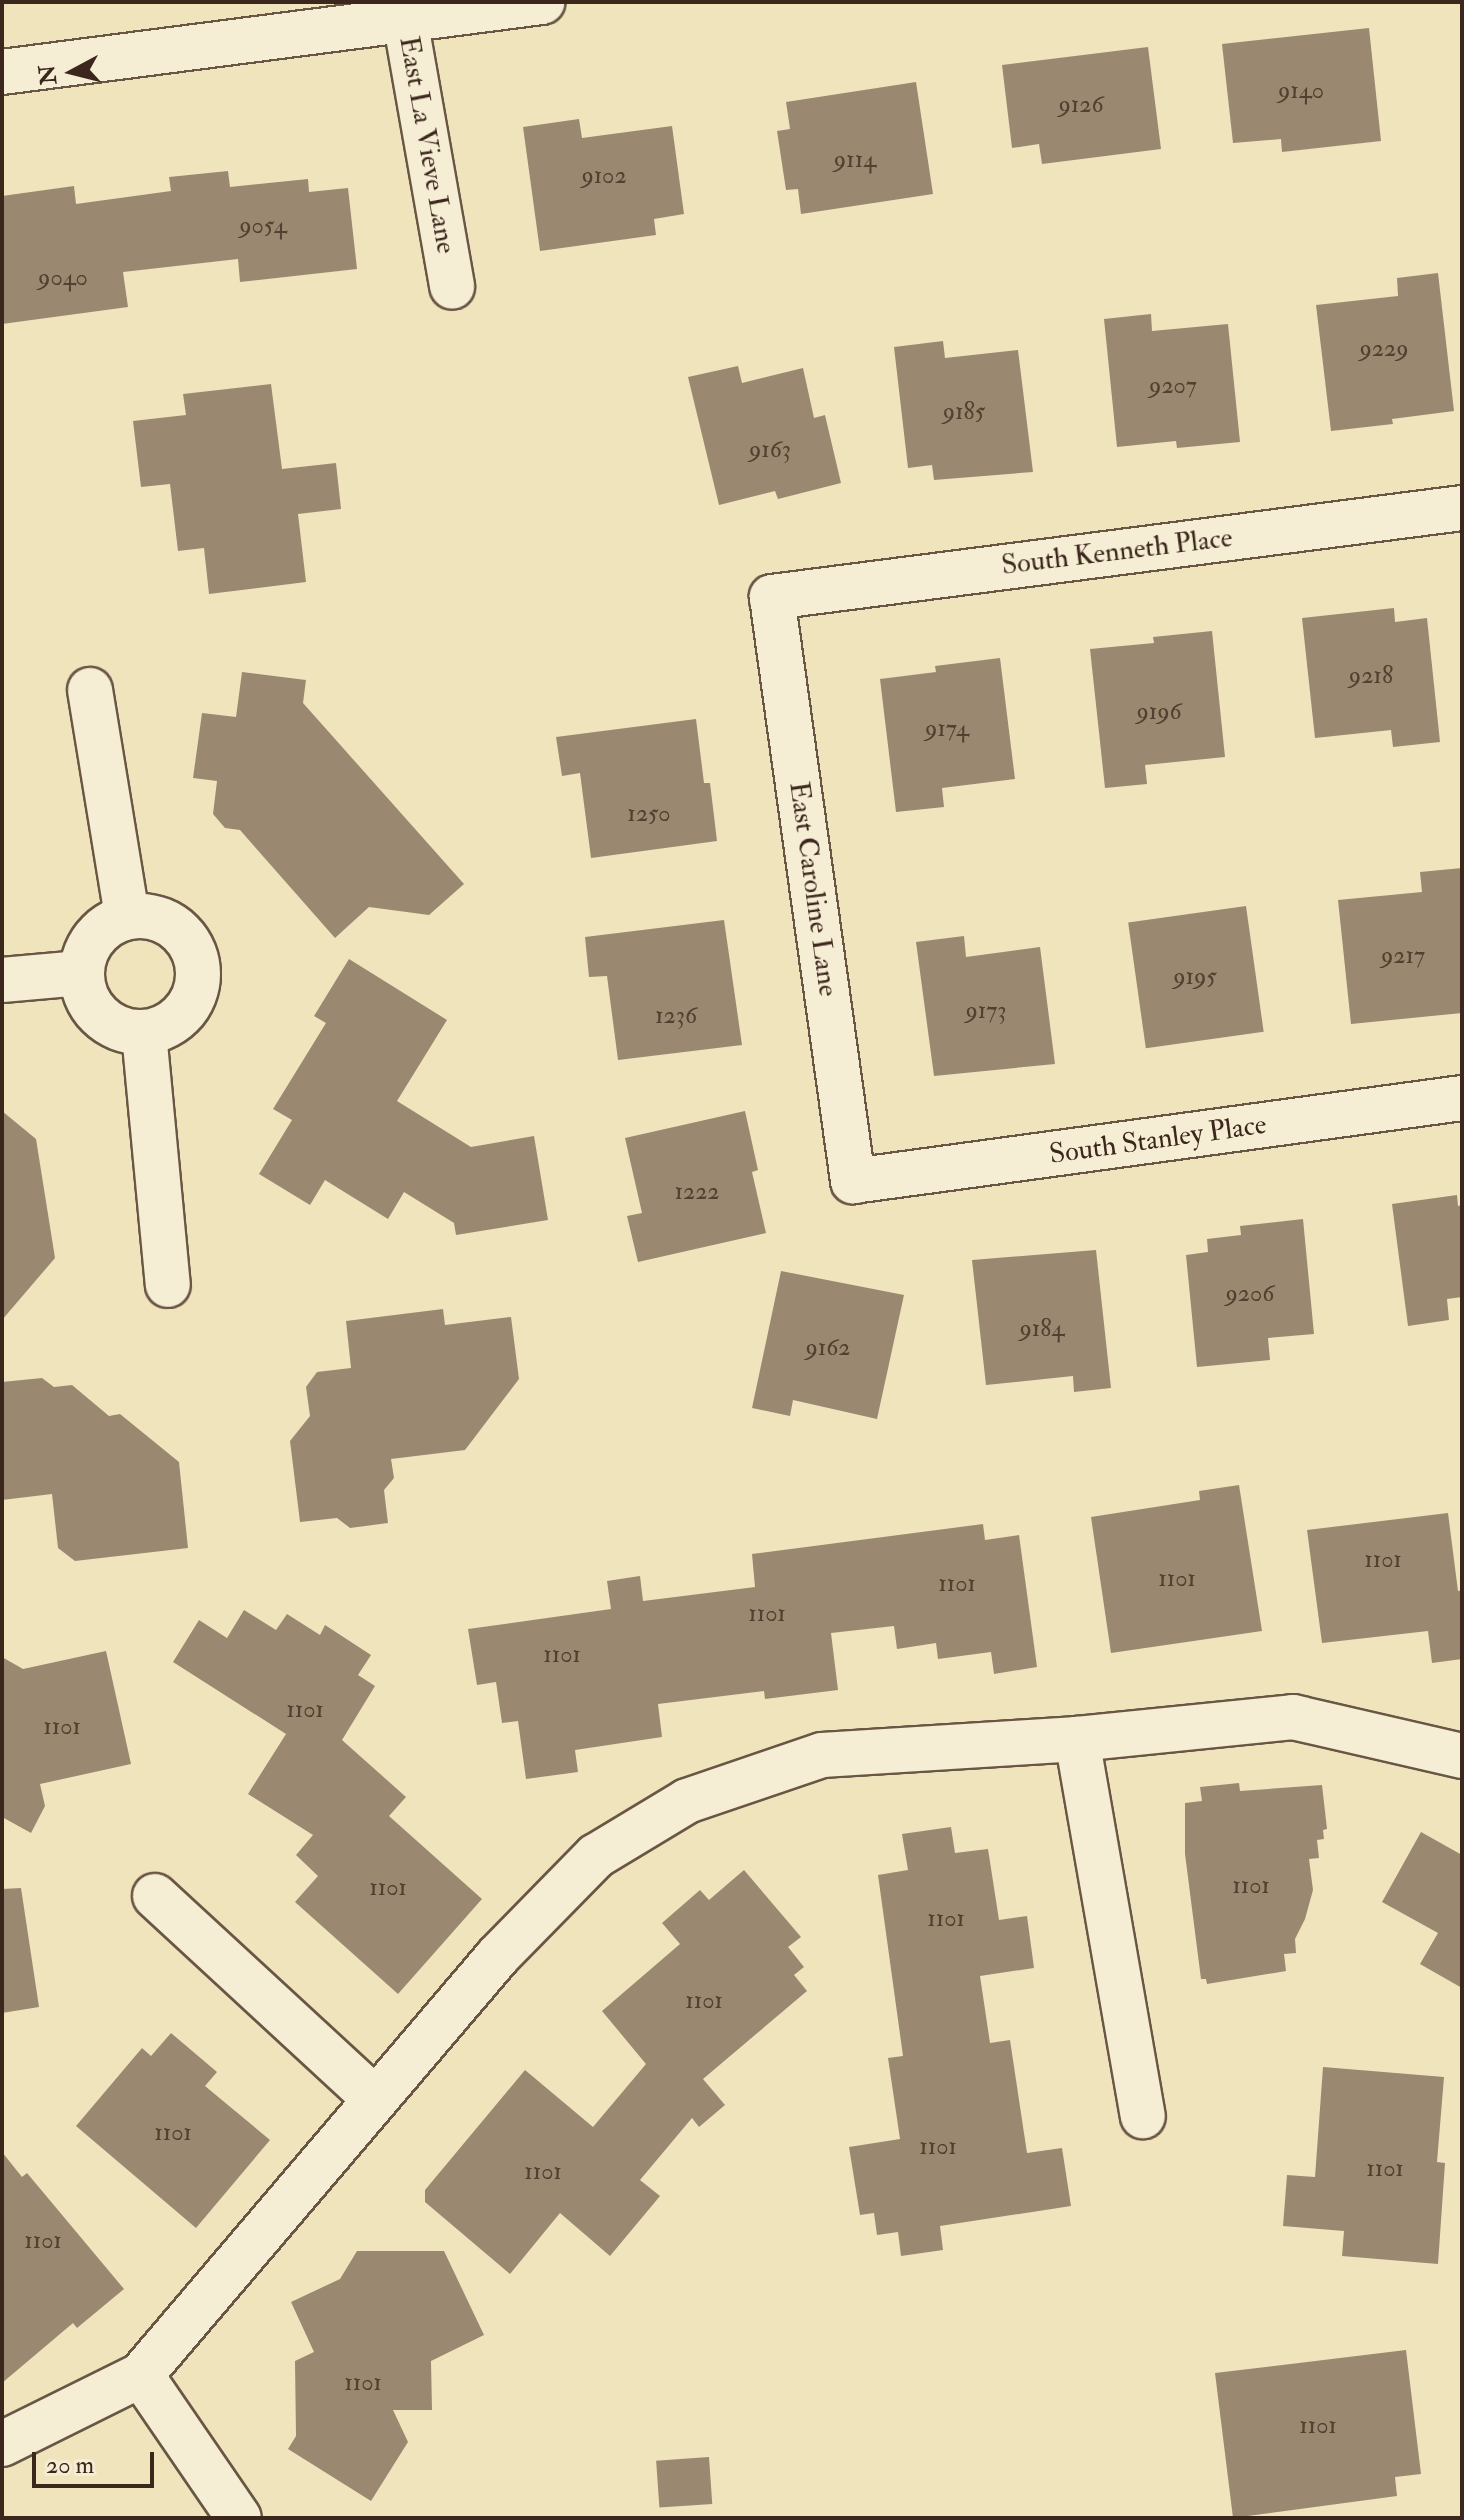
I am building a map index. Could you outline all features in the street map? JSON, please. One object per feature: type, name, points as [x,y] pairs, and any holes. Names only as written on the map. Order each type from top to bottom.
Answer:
[{"type":"street","points":[[2,72],[403,11],[542,2]]},
{"type":"street","name":"East La Vieve Lane","points":[[403,11],[452,287]]},
{"type":"street","name":"South Kenneth Place","points":[[772,597],[1462,508]]},
{"type":"street","name":"East Caroline Lane","points":[[772,597],[853,1181]]},
{"type":"street","points":[[90,690],[127,917]]},
{"type":"street","points":[[145,915],[169,923],[186,937],[199,970],[191,1003],[178,1019],[144,1033],[111,1024],[92,1007],[83,989],[81,973],[92,940],[110,923],[127,917],[145,915]]},
{"type":"street","points":[[2,980],[81,973]]},
{"type":"street","points":[[144,1033],[168,1285]]},
{"type":"street","name":"South Stanley Place","points":[[853,1181],[1462,1098]]},
{"type":"street","points":[[2,2444],[141,2375],[498,1956],[596,1856],[687,1801],[822,1755],[1077,1739],[1293,1717],[1462,1756]]},
{"type":"street","points":[[1077,1739],[1143,2116]]},
{"type":"street","points":[[155,1896],[374,2098]]},
{"type":"street","points":[[141,2375],[239,2518]]},
{"type":"building","points":[[1369,28],[1381,141],[1282,152],[1281,139],[1233,143],[1222,44]]},
{"type":"building","points":[[1148,47],[1161,149],[1042,164],[1039,144],[1012,148],[1002,65]]},
{"type":"building","points":[[916,82],[933,194],[801,214],[798,189],[786,190],[777,131],[790,129],[786,102]]},
{"type":"building","points":[[579,119],[582,138],[672,126],[684,214],[654,219],[656,235],[540,251],[523,127]]},
{"type":"building","points":[[228,171],[230,187],[308,179],[309,192],[348,188],[357,269],[240,282],[238,259],[123,272],[128,307],[2,324],[2,196],[74,186],[76,204],[171,191],[169,177]]},
{"type":"building","points":[[1438,273],[1454,411],[1392,419],[1393,424],[1331,431],[1316,305],[1398,296],[1397,278]]},
{"type":"building","points":[[1151,314],[1152,331],[1228,324],[1240,442],[1177,448],[1176,441],[1117,447],[1104,319]]},
{"type":"building","points":[[943,341],[945,358],[1018,350],[1033,472],[934,480],[932,465],[908,468],[894,347]]},
{"type":"building","points":[[738,366],[742,383],[803,368],[814,418],[825,415],[841,483],[778,499],[775,491],[719,505],[688,377]]},
{"type":"building","points":[[271,384],[282,469],[336,463],[341,509],[298,514],[306,582],[209,594],[204,548],[178,551],[170,484],[141,487],[133,421],[186,415],[183,394]]},
{"type":"building","points":[[1394,608],[1395,622],[1427,618],[1440,742],[1393,747],[1391,730],[1315,738],[1302,618]]},
{"type":"building","points":[[1212,631],[1225,757],[1145,765],[1147,784],[1105,788],[1090,649],[1154,643],[1153,637]]},
{"type":"building","points":[[1000,658],[1015,779],[942,788],[944,807],[896,812],[880,679],[936,672],[935,666]]},
{"type":"building","points":[[242,672],[306,680],[303,703],[464,884],[429,915],[369,907],[335,938],[240,830],[225,828],[213,814],[217,781],[193,778],[202,713],[236,717]]},
{"type":"building","points":[[696,719],[704,783],[710,783],[717,841],[591,858],[580,773],[562,776],[556,737]]},
{"type":"building","points":[[1462,868],[1462,1013],[1351,1024],[1338,900],[1422,892],[1420,872]]},
{"type":"building","points":[[1246,906],[1264,1032],[1146,1048],[1128,923]]},
{"type":"building","points":[[724,920],[742,1045],[618,1060],[607,976],[589,977],[585,937]]},
{"type":"building","points":[[964,936],[966,957],[1040,947],[1055,1064],[934,1076],[916,942]]},
{"type":"building","points":[[349,959],[447,1020],[397,1101],[471,1147],[534,1136],[548,1220],[456,1235],[454,1223],[404,1192],[388,1219],[325,1180],[310,1205],[259,1174],[292,1120],[273,1109],[326,1023],[314,1016]]},
{"type":"building","points":[[2,1111],[36,1139],[55,1258],[2,1320]]},
{"type":"building","points":[[745,1111],[758,1170],[752,1172],[766,1233],[638,1262],[627,1216],[642,1213],[625,1138]]},
{"type":"building","points":[[1457,1195],[1458,1206],[1462,1205],[1462,1297],[1447,1299],[1449,1320],[1408,1326],[1392,1204]]},
{"type":"building","points":[[1303,1219],[1314,1334],[1268,1338],[1270,1360],[1197,1367],[1186,1255],[1208,1252],[1207,1239],[1241,1235],[1240,1226]]},
{"type":"building","points":[[1096,1250],[1111,1388],[1074,1392],[1073,1376],[986,1385],[972,1260]]},
{"type":"building","points":[[781,1271],[904,1295],[877,1419],[793,1400],[790,1416],[752,1408]]},
{"type":"building","points":[[443,1309],[445,1325],[511,1317],[519,1379],[465,1450],[391,1459],[394,1478],[384,1490],[388,1523],[350,1528],[337,1518],[300,1522],[290,1441],[310,1416],[306,1387],[317,1372],[351,1368],[346,1321]]},
{"type":"building","points":[[42,1378],[54,1387],[72,1385],[109,1416],[120,1414],[179,1462],[188,1548],[75,1561],[58,1548],[52,1494],[2,1500],[2,1382]]},
{"type":"building","points":[[1239,1485],[1262,1631],[1111,1653],[1091,1517],[1200,1500],[1199,1491]]},
{"type":"building","points":[[1448,1513],[1458,1591],[1462,1590],[1462,1659],[1432,1663],[1428,1631],[1322,1643],[1307,1530]]},
{"type":"building","points":[[983,1524],[985,1540],[1019,1535],[1037,1667],[994,1674],[991,1652],[938,1659],[936,1643],[897,1649],[894,1626],[831,1633],[838,1690],[765,1699],[764,1691],[658,1704],[662,1737],[575,1750],[578,1772],[526,1779],[518,1721],[502,1723],[496,1682],[477,1685],[468,1629],[611,1609],[607,1581],[640,1576],[643,1601],[755,1587],[752,1554]]},
{"type":"building","points":[[244,1610],[276,1630],[287,1614],[320,1635],[325,1625],[371,1655],[358,1675],[375,1686],[342,1740],[406,1797],[389,1816],[482,1899],[398,1994],[295,1902],[318,1876],[296,1855],[313,1835],[248,1794],[286,1734],[173,1662],[199,1620],[227,1638]]},
{"type":"building","points":[[106,1651],[131,1764],[40,1784],[45,1806],[31,1833],[2,1817],[2,1657],[23,1669]]},
{"type":"building","points":[[1239,1783],[1240,1791],[1322,1785],[1327,1829],[1323,1830],[1324,1839],[1317,1840],[1319,1858],[1309,1859],[1313,1890],[1305,1919],[1295,1939],[1296,1953],[1284,1954],[1286,1971],[1207,1984],[1206,1979],[1201,1979],[1185,1854],[1185,1803],[1202,1801],[1200,1787]]},
{"type":"building","points":[[951,1827],[955,1853],[988,1849],[999,1920],[1027,1916],[1034,1968],[980,1976],[990,2043],[1010,2040],[1027,2153],[1062,2148],[1071,2206],[940,2226],[943,2250],[901,2256],[898,2232],[877,2235],[874,2213],[860,2215],[849,2147],[900,2139],[888,2058],[903,2056],[878,1875],[908,1870],[902,1834]]},
{"type":"building","points":[[1421,1832],[1462,1855],[1462,1988],[1420,1964],[1438,1933],[1382,1902]]},
{"type":"building","points":[[744,1870],[801,1937],[788,1947],[804,1967],[794,1975],[807,1991],[703,2079],[725,2105],[699,2127],[692,2118],[640,2180],[660,2196],[610,2256],[560,2213],[510,2274],[425,2202],[425,2190],[525,2070],[593,2127],[646,2064],[602,2011],[680,1944],[662,1923],[700,1890],[709,1900]]},
{"type":"building","points":[[21,1888],[39,2007],[2,2013],[2,1889]]},
{"type":"building","points":[[171,2033],[217,2072],[205,2086],[270,2140],[196,2228],[76,2126],[142,2048],[151,2056]]},
{"type":"building","points":[[1323,2067],[1444,2077],[1437,2162],[1445,2163],[1438,2264],[1342,2256],[1344,2231],[1283,2226],[1287,2175],[1315,2177]]},
{"type":"building","points":[[2,2152],[22,2177],[27,2173],[124,2289],[77,2328],[73,2323],[2,2383]]},
{"type":"building","points":[[357,2251],[444,2251],[484,2335],[431,2361],[432,2410],[393,2410],[408,2442],[371,2501],[288,2449],[296,2436],[295,2361],[314,2352],[291,2302],[340,2279]]},
{"type":"building","points":[[1406,2350],[1421,2474],[1395,2477],[1397,2496],[1233,2518],[1215,2373]]},
{"type":"building","points":[[709,2457],[712,2504],[659,2508],[656,2461]]}]
